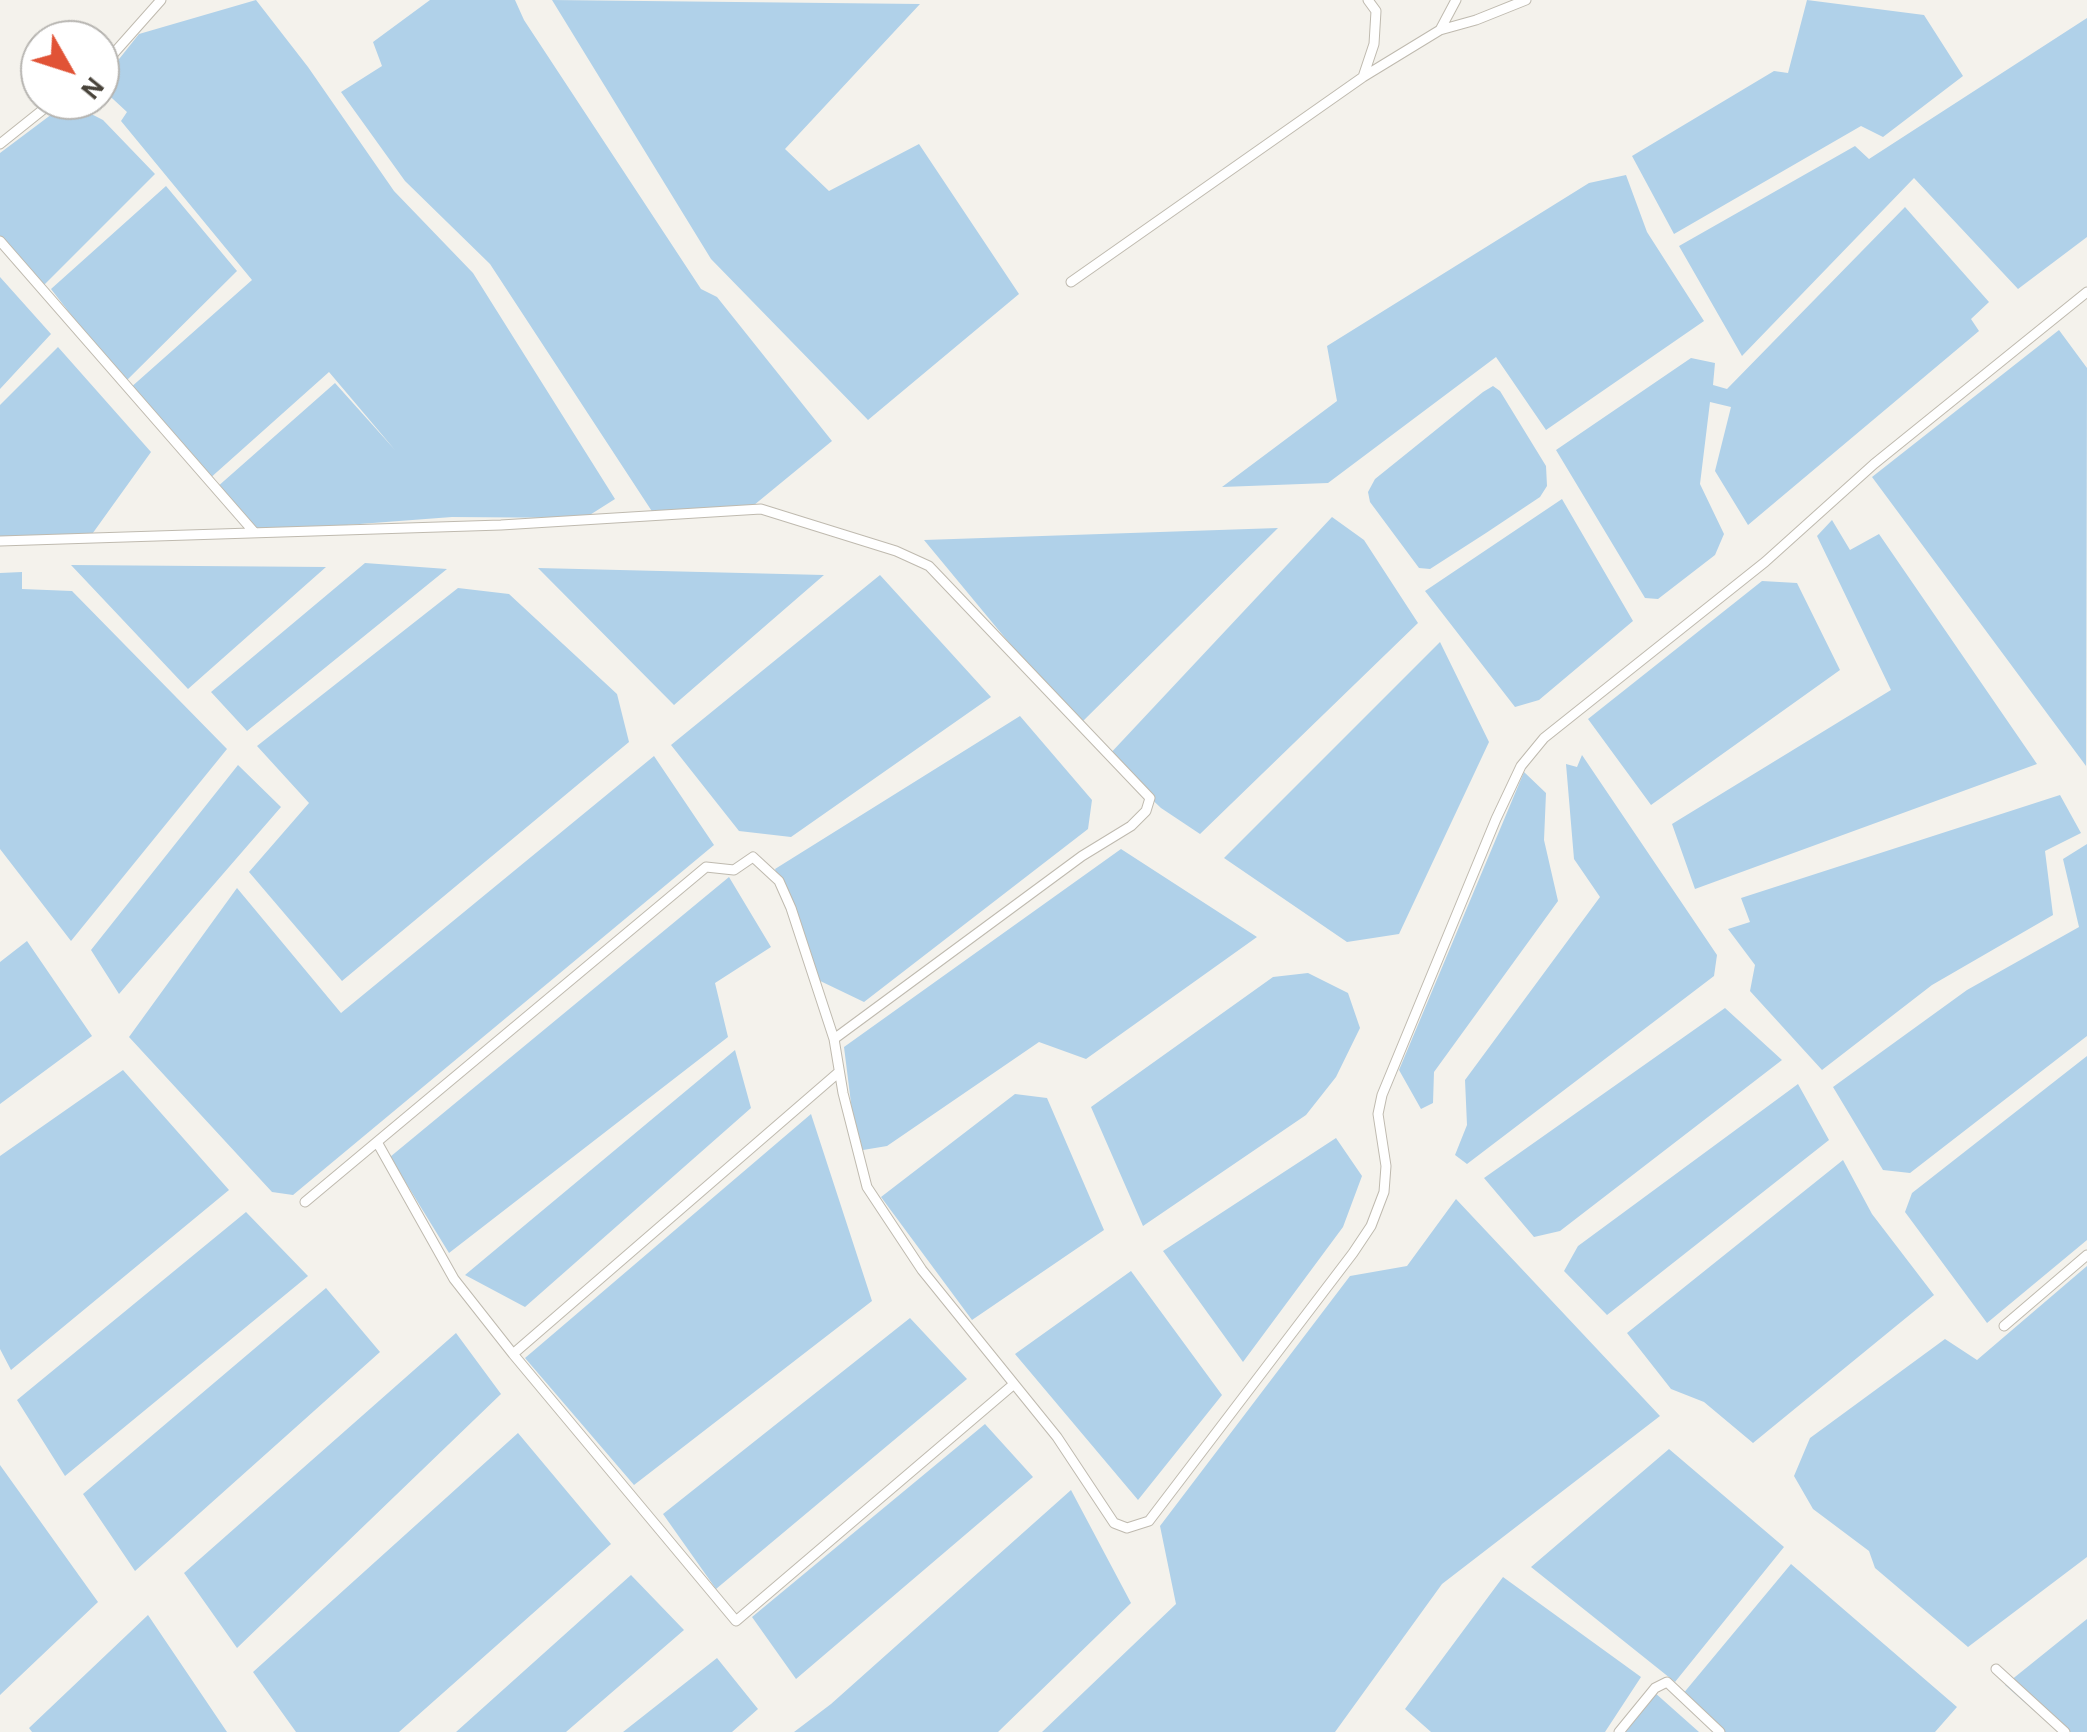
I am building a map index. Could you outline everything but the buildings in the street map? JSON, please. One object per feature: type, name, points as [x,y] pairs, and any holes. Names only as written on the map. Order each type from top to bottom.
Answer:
[{"type":"lane","points":[[120,46],[160,0]]},
{"type":"lane","points":[[1364,76],[1374,44],[1376,12],[1368,0]]},
{"type":"lane","points":[[1440,30],[1456,0]]},
{"type":"lane","points":[[1070,282],[1364,76],[1440,30],[1526,0]]},
{"type":"lane","points":[[0,144],[31,120]]},
{"type":"lane","points":[[0,241],[254,532]]},
{"type":"lane","points":[[305,1202],[706,867],[734,870],[753,857],[779,881],[791,908],[834,1040],[866,1187],[922,1270],[1057,1437],[1114,1524],[1126,1528],[1148,1521],[1371,1226],[1384,1192],[1386,1166],[1378,1114],[1382,1096],[1521,766],[1544,738],[1765,562],[1874,464],[2087,292]]},
{"type":"lane","points":[[0,540],[501,525],[761,510],[896,550],[929,566],[1150,798],[1146,811],[1131,826],[1082,856],[834,1040]]},
{"type":"lane","points":[[513,1354],[839,1072]]},
{"type":"lane","points":[[377,1142],[454,1279],[736,1621],[1014,1384]]},
{"type":"lane","points":[[2004,1326],[2087,1255]]},
{"type":"lane","points":[[1996,1669],[2066,1732]]},
{"type":"lane","points":[[1619,1732],[1655,1688],[1668,1682],[1720,1732]]},
{"type":"water","points":[[256,0],[394,191],[473,273],[615,499],[585,518],[452,517],[254,532],[216,488],[335,383],[395,450],[329,372],[208,480],[129,389],[252,280],[121,121],[127,112],[120,106],[120,58],[139,34]]},
{"type":"water","points":[[430,0],[515,0],[524,20],[701,289],[717,297],[832,441],[748,510],[655,516],[490,264],[405,181],[341,92],[382,66],[373,42]]},
{"type":"water","points":[[552,0],[920,4],[785,149],[829,191],[919,144],[1019,294],[868,420],[711,259]]},
{"type":"water","points":[[1807,0],[1924,15],[1963,76],[1883,137],[1861,126],[1674,234],[1632,156],[1774,71],[1788,73]]},
{"type":"water","points":[[2087,18],[2087,237],[2018,289],[1914,178],[1742,356],[1679,246],[1855,146],[1869,159]]},
{"type":"water","points":[[44,120],[103,120],[155,174],[41,288],[0,237],[0,153]]},
{"type":"water","points":[[1626,175],[1647,232],[1704,321],[1546,430],[1496,357],[1328,483],[1222,487],[1337,401],[1327,346],[1589,183]]},
{"type":"water","points":[[166,186],[237,271],[124,383],[51,289]]},
{"type":"water","points":[[1905,207],[1989,302],[1971,319],[1979,331],[1748,525],[1715,471],[1731,407],[1710,402],[1700,484],[1724,534],[1715,555],[1658,599],[1645,598],[1556,450],[1691,358],[1715,363],[1713,385],[1727,389]]},
{"type":"water","points":[[0,277],[51,334],[0,389]]},
{"type":"water","points":[[2059,330],[2087,368],[2086,766],[1872,477]]},
{"type":"water","points":[[58,347],[151,452],[90,537],[0,541],[0,405]]},
{"type":"water","points":[[1493,386],[1500,391],[1546,466],[1547,486],[1540,497],[1430,569],[1419,568],[1370,502],[1368,492],[1375,479]]},
{"type":"water","points":[[1562,499],[1633,621],[1539,700],[1515,707],[1425,591]]},
{"type":"water","points":[[1332,517],[1364,540],[1418,623],[1200,834],[1161,808],[1107,757]]},
{"type":"water","points":[[1832,520],[1850,550],[1879,534],[2037,764],[1695,889],[1672,824],[1891,690],[1817,536]]},
{"type":"water","points":[[1278,528],[1078,726],[924,540]]},
{"type":"water","points":[[365,563],[447,569],[247,731],[211,692]]},
{"type":"water","points":[[71,565],[326,567],[188,689]]},
{"type":"water","points":[[538,568],[824,575],[674,705]]},
{"type":"water","points":[[22,572],[22,589],[72,591],[227,749],[71,941],[0,849],[0,573]]},
{"type":"water","points":[[880,575],[991,697],[791,837],[739,831],[671,745]]},
{"type":"water","points":[[1762,581],[1797,583],[1840,670],[1651,805],[1588,719]]},
{"type":"water","points":[[458,588],[509,594],[617,694],[629,742],[342,981],[249,872],[309,803],[257,746]]},
{"type":"water","points":[[1440,642],[1489,742],[1399,934],[1347,942],[1224,858]]},
{"type":"water","points":[[1020,716],[1092,800],[1088,829],[864,1002],[814,978],[775,869]]},
{"type":"water","points":[[1582,755],[1717,955],[1714,976],[1467,1164],[1455,1155],[1467,1125],[1465,1080],[1600,897],[1574,859],[1566,764],[1577,767]]},
{"type":"water","points":[[654,756],[714,845],[293,1195],[272,1192],[129,1037],[237,888],[341,1013]]},
{"type":"water","points":[[238,765],[281,807],[119,994],[91,950]]},
{"type":"water","points":[[1524,772],[1546,793],[1544,840],[1558,901],[1434,1072],[1433,1103],[1421,1109],[1399,1070]]},
{"type":"water","points":[[2060,795],[2081,833],[2045,851],[2053,915],[1932,985],[1822,1070],[1750,991],[1755,965],[1728,929],[1750,922],[1741,898]]},
{"type":"water","points":[[2087,844],[2087,1036],[1910,1173],[1883,1170],[1833,1087],[1967,990],[2079,927],[2063,859]]},
{"type":"water","points":[[1121,849],[1257,937],[1086,1059],[1039,1042],[887,1146],[857,1151],[844,1047]]},
{"type":"water","points":[[729,877],[771,947],[715,983],[728,1037],[449,1253],[390,1157]]},
{"type":"water","points":[[27,941],[92,1036],[0,1104],[0,962]]},
{"type":"water","points":[[1308,973],[1348,993],[1360,1028],[1336,1077],[1306,1115],[1143,1226],[1091,1107],[1273,977]]},
{"type":"water","points":[[1725,1008],[1782,1060],[1560,1231],[1534,1237],[1484,1178]]},
{"type":"water","points":[[735,1050],[751,1108],[525,1307],[465,1275]]},
{"type":"water","points":[[2087,1056],[2087,1240],[1987,1323],[1905,1212],[1912,1193]]},
{"type":"water","points":[[123,1070],[229,1190],[11,1370],[0,1349],[0,1156]]},
{"type":"water","points":[[1798,1084],[1829,1140],[1607,1315],[1564,1271],[1578,1246]]},
{"type":"water","points":[[1015,1094],[1047,1098],[1104,1230],[972,1320],[881,1197]]},
{"type":"water","points":[[811,1114],[872,1301],[634,1485],[525,1358]]},
{"type":"water","points":[[1336,1138],[1362,1176],[1343,1227],[1243,1362],[1163,1251]]},
{"type":"water","points":[[1843,1160],[1872,1214],[1934,1295],[1753,1443],[1704,1402],[1671,1389],[1627,1333]]},
{"type":"water","points":[[1456,1199],[1660,1416],[1442,1584],[1335,1732],[1042,1732],[1176,1604],[1160,1526],[1350,1276],[1407,1266]]},
{"type":"water","points":[[246,1212],[308,1276],[65,1476],[17,1400]]},
{"type":"water","points":[[2087,1266],[2087,1557],[1968,1647],[1875,1568],[1869,1551],[1813,1509],[1794,1476],[1810,1438],[1945,1339],[1977,1360]]},
{"type":"water","points":[[1131,1271],[1222,1395],[1138,1500],[1015,1354]]},
{"type":"water","points":[[326,1288],[380,1352],[135,1571],[83,1494]]},
{"type":"water","points":[[910,1318],[967,1379],[716,1589],[663,1514]]},
{"type":"water","points":[[456,1333],[501,1394],[237,1648],[184,1573]]},
{"type":"water","points":[[985,1424],[1033,1477],[796,1679],[752,1617]]},
{"type":"water","points":[[518,1433],[611,1544],[399,1732],[296,1732],[253,1672]]},
{"type":"water","points":[[1669,1449],[1784,1547],[1675,1682],[1531,1567]]},
{"type":"water","points":[[0,1465],[98,1602],[0,1695]]},
{"type":"water","points":[[1071,1490],[1131,1603],[998,1732],[794,1732],[831,1704]]},
{"type":"water","points":[[1791,1564],[1957,1707],[1935,1732],[1721,1732],[1682,1695]]},
{"type":"water","points":[[631,1575],[684,1630],[566,1732],[456,1732]]},
{"type":"water","points":[[1503,1577],[1641,1677],[1605,1732],[1431,1732],[1405,1709]]},
{"type":"water","points":[[148,1615],[227,1732],[32,1732],[29,1728]]},
{"type":"water","points":[[2087,1619],[2087,1732],[2058,1732],[2005,1685]]},
{"type":"water","points":[[717,1658],[758,1709],[732,1732],[623,1732]]},
{"type":"water","points":[[1654,1692],[1699,1732],[1621,1732]]}]
